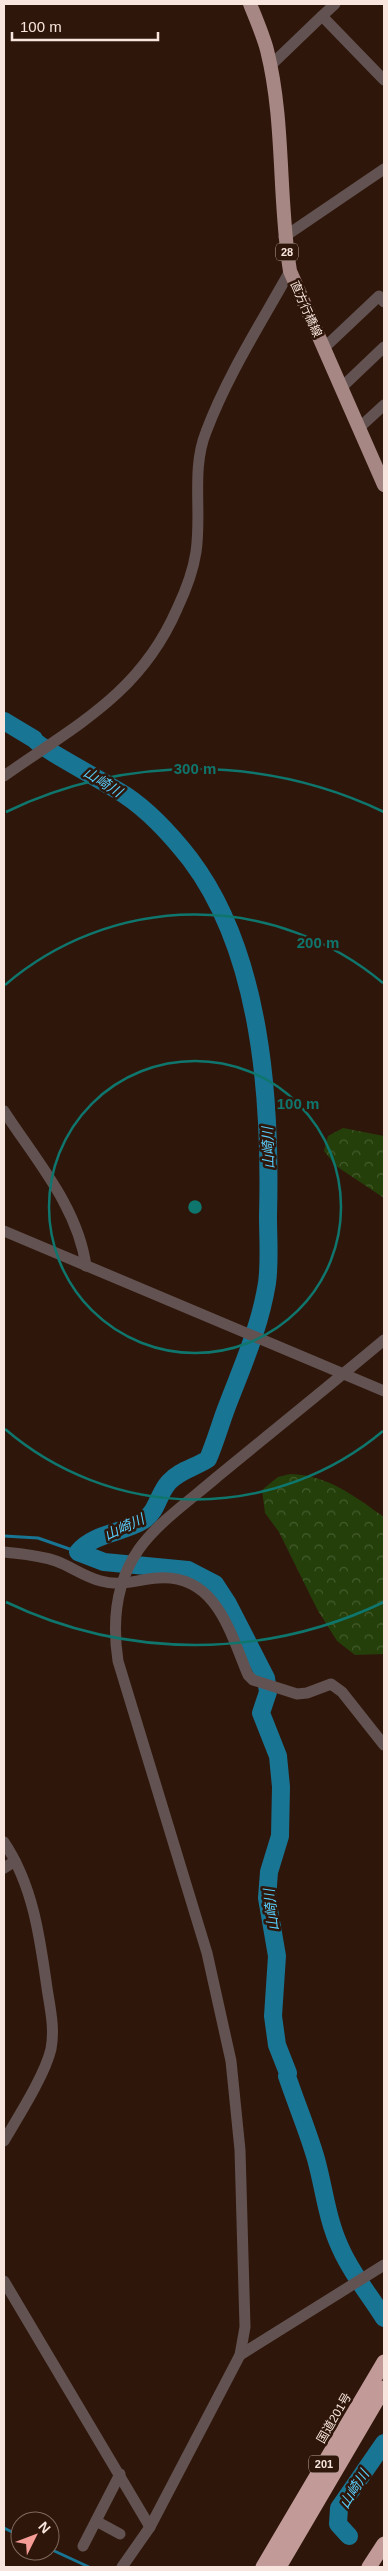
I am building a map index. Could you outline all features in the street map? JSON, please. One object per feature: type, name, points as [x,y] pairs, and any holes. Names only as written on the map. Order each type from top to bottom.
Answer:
[{"type":"highway","name":"国道201号","points":[[263,2567],[384,2362]]},
{"type":"highway","name":"201","points":[[279,2567],[384,2388]]},
{"type":"highway","points":[[369,2567],[384,2544]]},
{"type":"main road","name":"直方行橋線","points":[[250,4],[267,49],[275,96],[284,237],[290,271],[359,428],[381,465],[384,485]]},
{"type":"street","points":[[270,66],[334,4]]},
{"type":"street","points":[[322,16],[384,80]]},
{"type":"street","points":[[284,237],[384,169]]},
{"type":"street","points":[[4,776],[119,694],[153,655],[167,632],[194,569],[197,548],[198,481],[205,433],[234,372],[290,271]]},
{"type":"street","points":[[324,348],[379,296],[384,302]]},
{"type":"street","points":[[341,388],[384,347]]},
{"type":"street","points":[[359,428],[384,405]]},
{"type":"street","points":[[4,1111],[70,1212],[83,1245],[86,1266]]},
{"type":"street","points":[[4,1232],[384,1391]]},
{"type":"street","points":[[122,2567],[150,2527],[240,2355],[245,2327],[240,2150],[231,2061],[207,1954],[118,1661],[114,1640],[115,1613],[123,1581],[132,1560],[149,1537],[184,1505],[384,1340]]},
{"type":"street","points":[[4,1552],[33,1555],[56,1561],[102,1582],[172,1577],[198,1587],[211,1600],[229,1627],[248,1675],[268,1685],[297,1694],[307,1693],[332,1684],[342,1692],[384,1745]]},
{"type":"street","points":[[4,1842],[15,1862],[32,1904],[53,2027],[50,2050],[26,2104],[4,2141]]},
{"type":"street","points":[[4,1868],[15,1862]]},
{"type":"street","points":[[240,2355],[384,2265]]},
{"type":"street","points":[[4,2281],[150,2527]]},
{"type":"street","points":[[83,2546],[120,2474]]},
{"type":"street","points":[[96,2521],[120,2534]]},
{"type":"green space","points":[[343,1128],[384,1136],[384,1198],[336,1166],[324,1151],[328,1136]]},
{"type":"green space","points":[[290,1474],[316,1478],[340,1488],[384,1517],[384,1654],[355,1655],[337,1641],[317,1609],[279,1532],[265,1513],[262,1490],[278,1477]]},
{"type":"waterway","name":"山崎川","points":[[4,721],[125,795],[168,833],[190,859],[214,897],[233,939],[247,984],[257,1030],[264,1078],[267,1125],[268,1267],[267,1283],[260,1315],[208,1459],[173,1478],[165,1487],[152,1512],[144,1520],[100,1537],[84,1546],[78,1552],[104,1562],[188,1570],[215,1584],[228,1604],[266,1678],[268,1692],[261,1713],[278,1756],[281,1787],[280,1836],[269,1872],[267,1898],[277,1956],[273,2016],[277,2045],[313,2149],[329,2214],[344,2257],[384,2318]]},
{"type":"waterway","points":[[4,1536],[38,1538],[78,1552]]},
{"type":"waterway","name":"山崎川","points":[[349,2536],[338,2524],[339,2508],[384,2443]]},
{"type":"waterway","points":[[4,2528],[10,2531]]},
{"type":"waterway","points":[[60,2554],[89,2567]]}]
